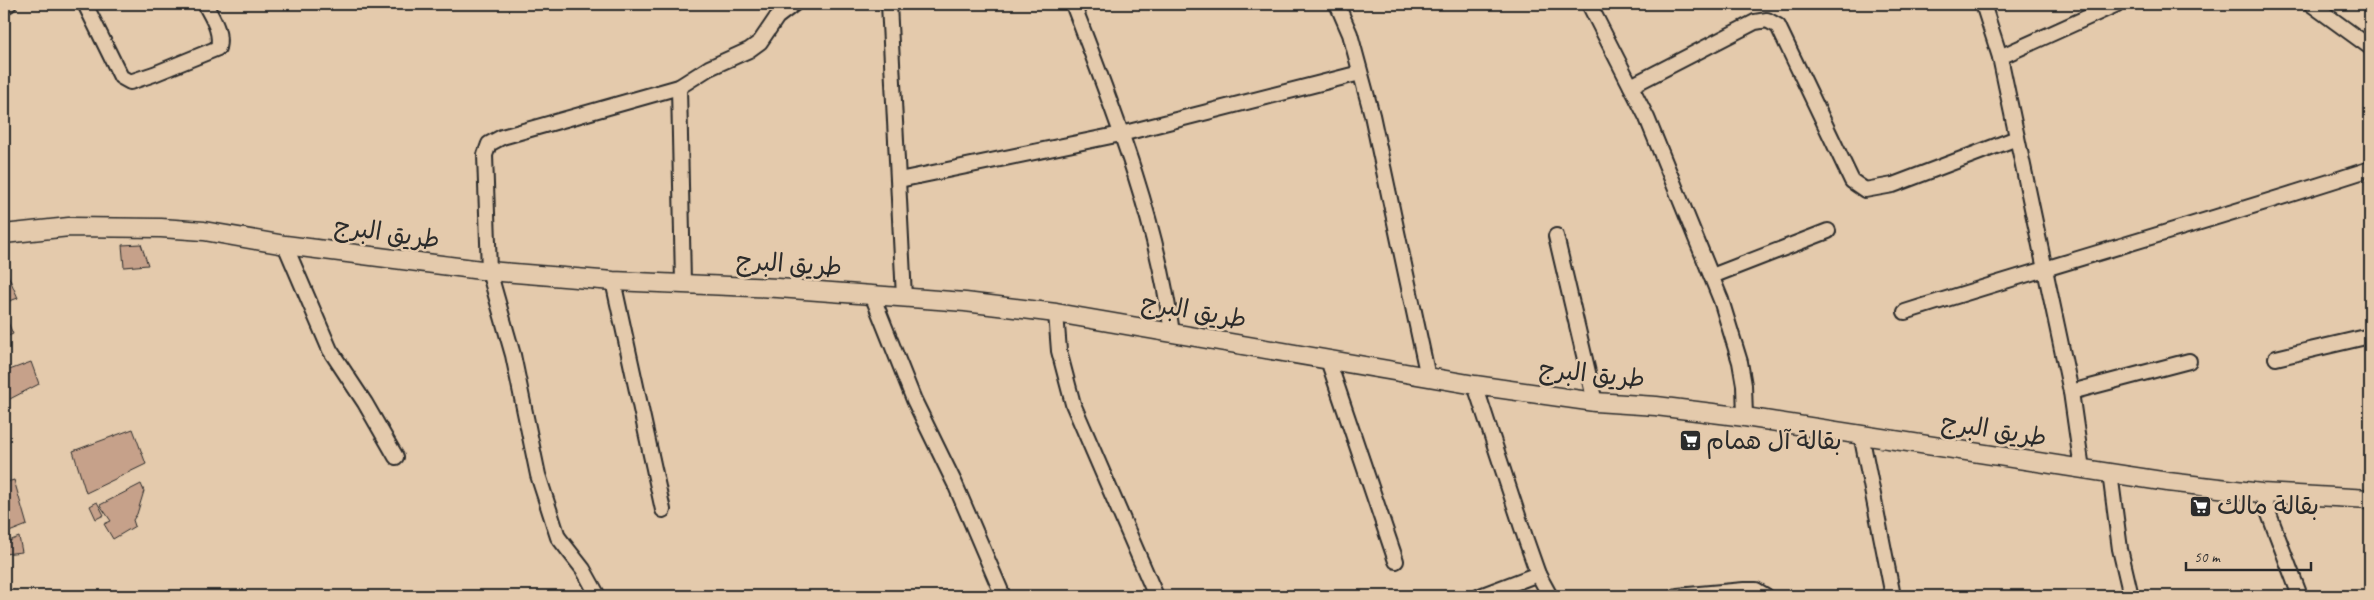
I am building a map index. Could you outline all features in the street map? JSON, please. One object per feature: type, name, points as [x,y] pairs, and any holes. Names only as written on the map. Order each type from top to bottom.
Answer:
[{"type":"street","points":[[4,8],[9,4]]},
{"type":"street","points":[[84,4],[121,77],[130,82],[163,71],[218,48],[220,39],[216,25],[205,4]]},
{"type":"street","points":[[598,596],[583,569],[558,537],[538,475],[513,355],[489,271],[484,172],[485,155],[489,144],[502,137],[679,87],[708,68],[749,50],[760,42],[778,17],[794,4]]},
{"type":"street","points":[[889,4],[904,297]]},
{"type":"street","points":[[1073,4],[1121,134],[1159,255],[1172,333]]},
{"type":"street","points":[[1337,4],[1350,34],[1372,115],[1428,377]]},
{"type":"street","points":[[1589,4],[1631,86],[1669,168],[1712,276],[1740,362],[1744,385],[1744,418]]},
{"type":"street","points":[[1983,4],[2000,57],[2071,392],[2082,469]]},
{"type":"street","points":[[2000,57],[2117,4]]},
{"type":"street","points":[[2311,4],[2370,47]]},
{"type":"street","points":[[1631,86],[1755,22],[1768,20],[1782,31],[1852,181],[1865,190],[1893,185],[2017,138]]},
{"type":"street","points":[[899,180],[1121,134],[1360,73]]},
{"type":"street","points":[[679,87],[683,283]]},
{"type":"street","points":[[1905,312],[2044,268],[2227,215],[2370,169]]},
{"type":"street","name":"طريق البرج","points":[[4,234],[69,227],[161,228],[204,231],[285,245],[489,271],[613,281],[683,283],[904,297],[1056,313],[1428,377],[1595,402],[1656,406],[1744,418],[1861,434],[2082,469],[2261,493],[2370,499]]},
{"type":"street","points":[[1712,276],[1828,231]]},
{"type":"street","points":[[1556,236],[1595,402]]},
{"type":"street","points":[[285,245],[330,350],[365,403],[396,457]]},
{"type":"street","points":[[613,281],[663,510]]},
{"type":"street","points":[[872,295],[914,400],[955,484],[1003,596]]},
{"type":"street","points":[[1056,313],[1059,351],[1073,404],[1156,596]]},
{"type":"street","points":[[2276,358],[2370,336]]},
{"type":"street","points":[[1328,360],[1396,561]]},
{"type":"street","points":[[2071,392],[2189,361]]},
{"type":"street","points":[[1475,384],[1538,574],[1550,596]]},
{"type":"street","points":[[1861,434],[1893,596]]},
{"type":"street","points":[[2110,473],[2120,549],[2131,596]]},
{"type":"street","points":[[2261,493],[2300,596]]},
{"type":"street","points":[[1480,596],[1538,574]]},
{"type":"street","points":[[1677,596],[1756,590],[1766,596]]},
{"type":"building","points":[[141,244],[148,265],[124,267],[122,245]]},
{"type":"building","points":[[4,266],[18,298],[7,302],[4,295]]},
{"type":"building","points":[[4,313],[13,334],[4,338]]},
{"type":"building","points":[[31,362],[39,384],[4,402],[4,372]]},
{"type":"building","points":[[133,429],[146,464],[86,493],[73,451]]},
{"type":"building","points":[[14,480],[27,525],[4,534],[4,483]]},
{"type":"building","points":[[141,484],[144,491],[137,514],[133,520],[135,526],[113,539],[104,524],[111,521],[100,505]]},
{"type":"building","points":[[97,502],[104,515],[96,519],[90,506]]},
{"type":"building","points":[[19,537],[22,552],[4,554],[4,543]]},
{"type":"place","name":"بقالة آل همام","points":[[1690,441]]},
{"type":"place","name":"بقالة مالك","points":[[2201,506]]}]
